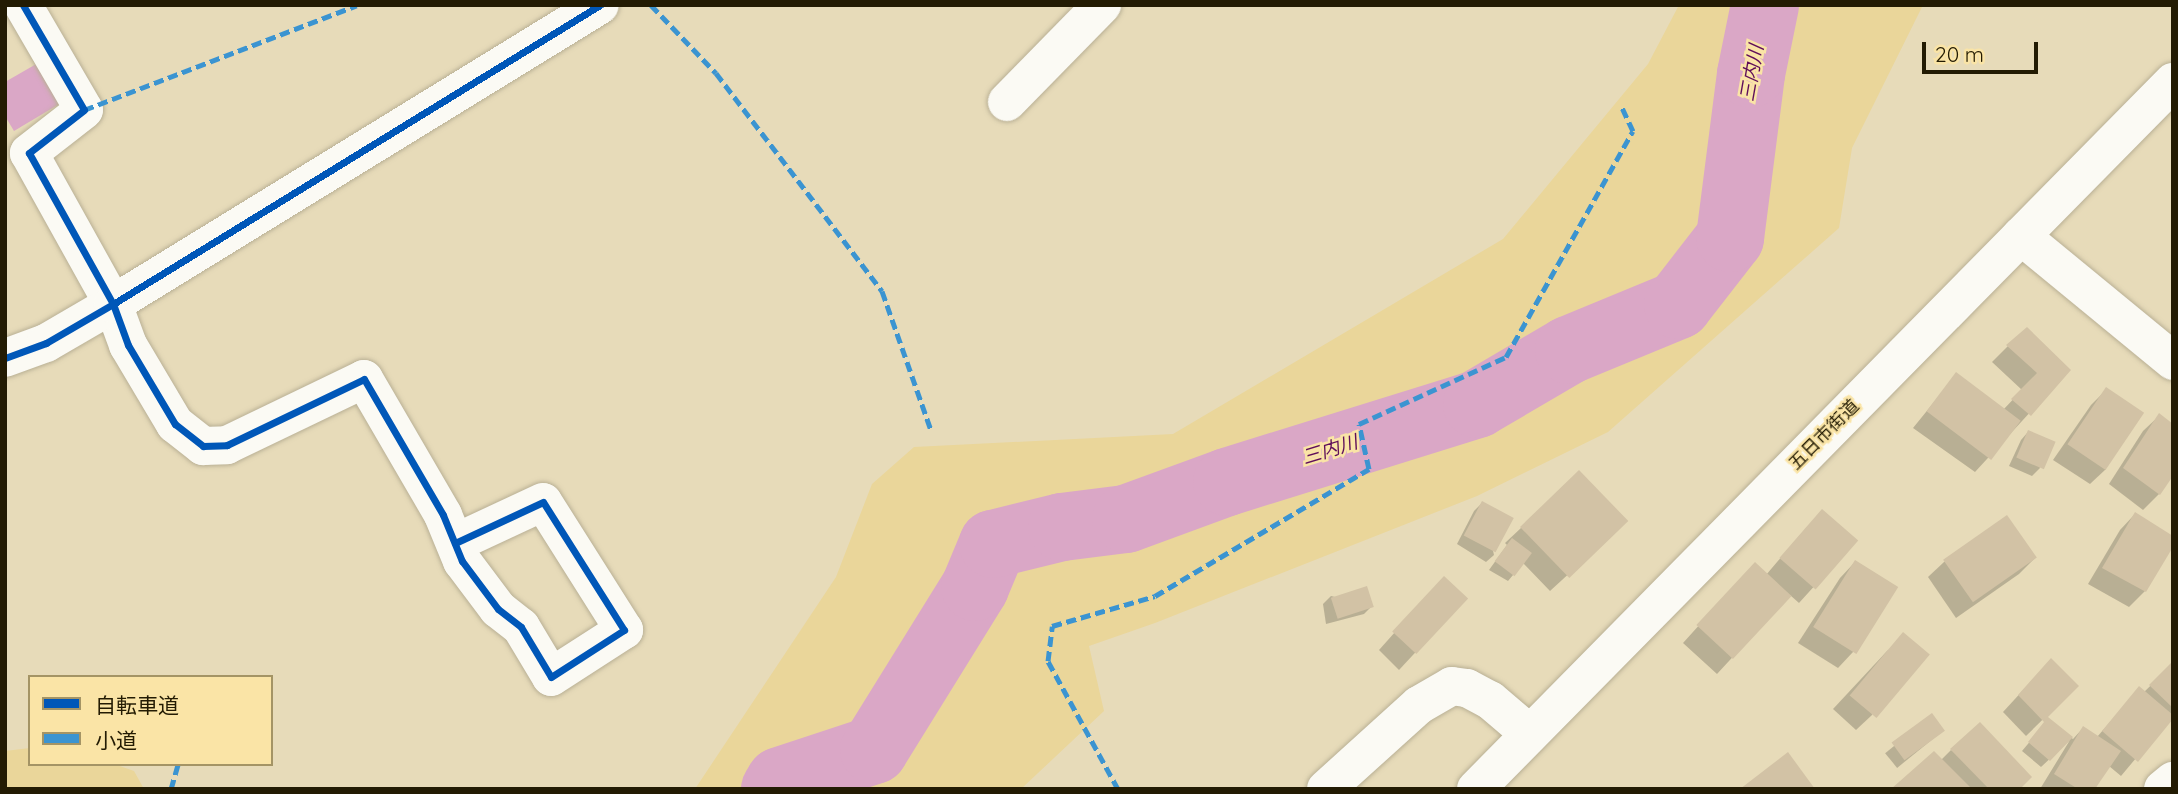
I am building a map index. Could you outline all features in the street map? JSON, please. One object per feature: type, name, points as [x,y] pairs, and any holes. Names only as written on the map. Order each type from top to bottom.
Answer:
[{"type":"street","points":[[23,5],[84,110],[29,153],[113,304],[128,345],[175,424],[203,446],[227,445],[364,379],[443,514],[462,561],[498,610],[521,627],[551,677],[624,630],[543,502],[455,543]]},
{"type":"street","points":[[5,358],[46,343],[113,304],[600,5]]},
{"type":"street","points":[[1007,102],[1102,5]]},
{"type":"street","name":"五日市街道","points":[[1476,789],[2173,82]]},
{"type":"street","points":[[2021,236],[2173,361]]},
{"type":"street","points":[[1326,789],[1419,705],[1452,686],[1467,688],[1490,700],[1530,734]]},
{"type":"street","points":[[2163,789],[2173,781]]},
{"type":"shaded area","points":[[1679,5],[1923,5],[1852,148],[1839,228],[1608,432],[1477,496],[1155,623],[1089,646],[1104,711],[1021,789],[695,789],[836,577],[872,484],[914,447],[1173,434],[1503,239],[1648,64]]},
{"type":"shaded area","points":[[38,63],[61,103],[14,131],[5,116],[5,82]]},
{"type":"shaded area","points":[[28,748],[28,766],[120,766],[134,771],[144,789],[5,789],[5,751]]},
{"type":"building","points":[[2027,327],[2071,370],[2031,416],[2011,399],[2037,373],[2006,345]]},
{"type":"building","points":[[1956,372],[2021,421],[1991,460],[1927,411]]},
{"type":"building","points":[[2106,387],[2144,413],[2106,470],[2067,444]]},
{"type":"building","points":[[2159,413],[2173,424],[2173,476],[2160,495],[2123,468]]},
{"type":"building","points":[[2028,430],[2056,442],[2044,469],[2016,458]]},
{"type":"building","points":[[1579,470],[1628,521],[1569,578],[1520,527]]},
{"type":"building","points":[[1482,501],[1514,518],[1495,552],[1464,535]]},
{"type":"building","points":[[1822,509],[1858,540],[1816,590],[1779,558]]},
{"type":"building","points":[[2135,512],[2173,536],[2173,547],[2146,592],[2102,568]]},
{"type":"building","points":[[2007,515],[2037,558],[1973,602],[1943,560]]},
{"type":"building","points":[[1512,538],[1532,553],[1515,576],[1495,561]]},
{"type":"building","points":[[1855,560],[1898,587],[1856,654],[1813,627]]},
{"type":"building","points":[[1755,562],[1792,596],[1733,659],[1696,625]]},
{"type":"building","points":[[1444,576],[1468,599],[1416,654],[1392,632]]},
{"type":"building","points":[[1367,586],[1374,607],[1338,619],[1331,598]]},
{"type":"building","points":[[1903,632],[1930,654],[1876,718],[1850,696]]},
{"type":"building","points":[[2051,658],[2079,686],[2048,717],[2073,737],[2050,761],[2028,742],[2044,722],[2018,695]]},
{"type":"building","points":[[2173,661],[2173,708],[2149,685]]},
{"type":"building","points":[[2139,686],[2173,715],[2173,719],[2138,762],[2102,731]]},
{"type":"building","points":[[1932,713],[1945,731],[1904,760],[1892,742]]},
{"type":"building","points":[[1980,722],[2032,777],[2020,789],[1989,789],[1950,749]]},
{"type":"building","points":[[2083,726],[2121,751],[2095,789],[2078,789],[2054,774]]},
{"type":"building","points":[[1934,751],[1970,787],[1891,789]]},
{"type":"building","points":[[1788,752],[1815,789],[1740,789]]},
{"type":"waterway","name":"三内川","points":[[775,789],[780,781],[874,750],[975,587],[993,544],[1062,527],[1126,519],[1227,482],[1477,404],[1569,350],[1678,305],[1730,238],[1751,74],[1765,5]]},
{"type":"marked path","points":[[84,110],[357,5]]},
{"type":"marked path","points":[[651,5],[716,73],[882,291],[931,430]]},
{"type":"marked path","points":[[1118,789],[1048,661],[1052,626],[1155,596],[1369,469],[1359,424],[1506,357],[1633,131],[1621,105]]},
{"type":"marked path","points":[[171,789],[177,766]]},
{"type":"cycle path","points":[[23,5],[84,110],[29,153],[113,304],[128,345],[175,424],[203,446],[227,445],[364,379],[443,515],[462,561],[498,609],[521,627],[551,677],[624,630],[543,502],[455,543]]},
{"type":"cycle path","points":[[5,358],[46,343],[113,304],[600,5]]}]
